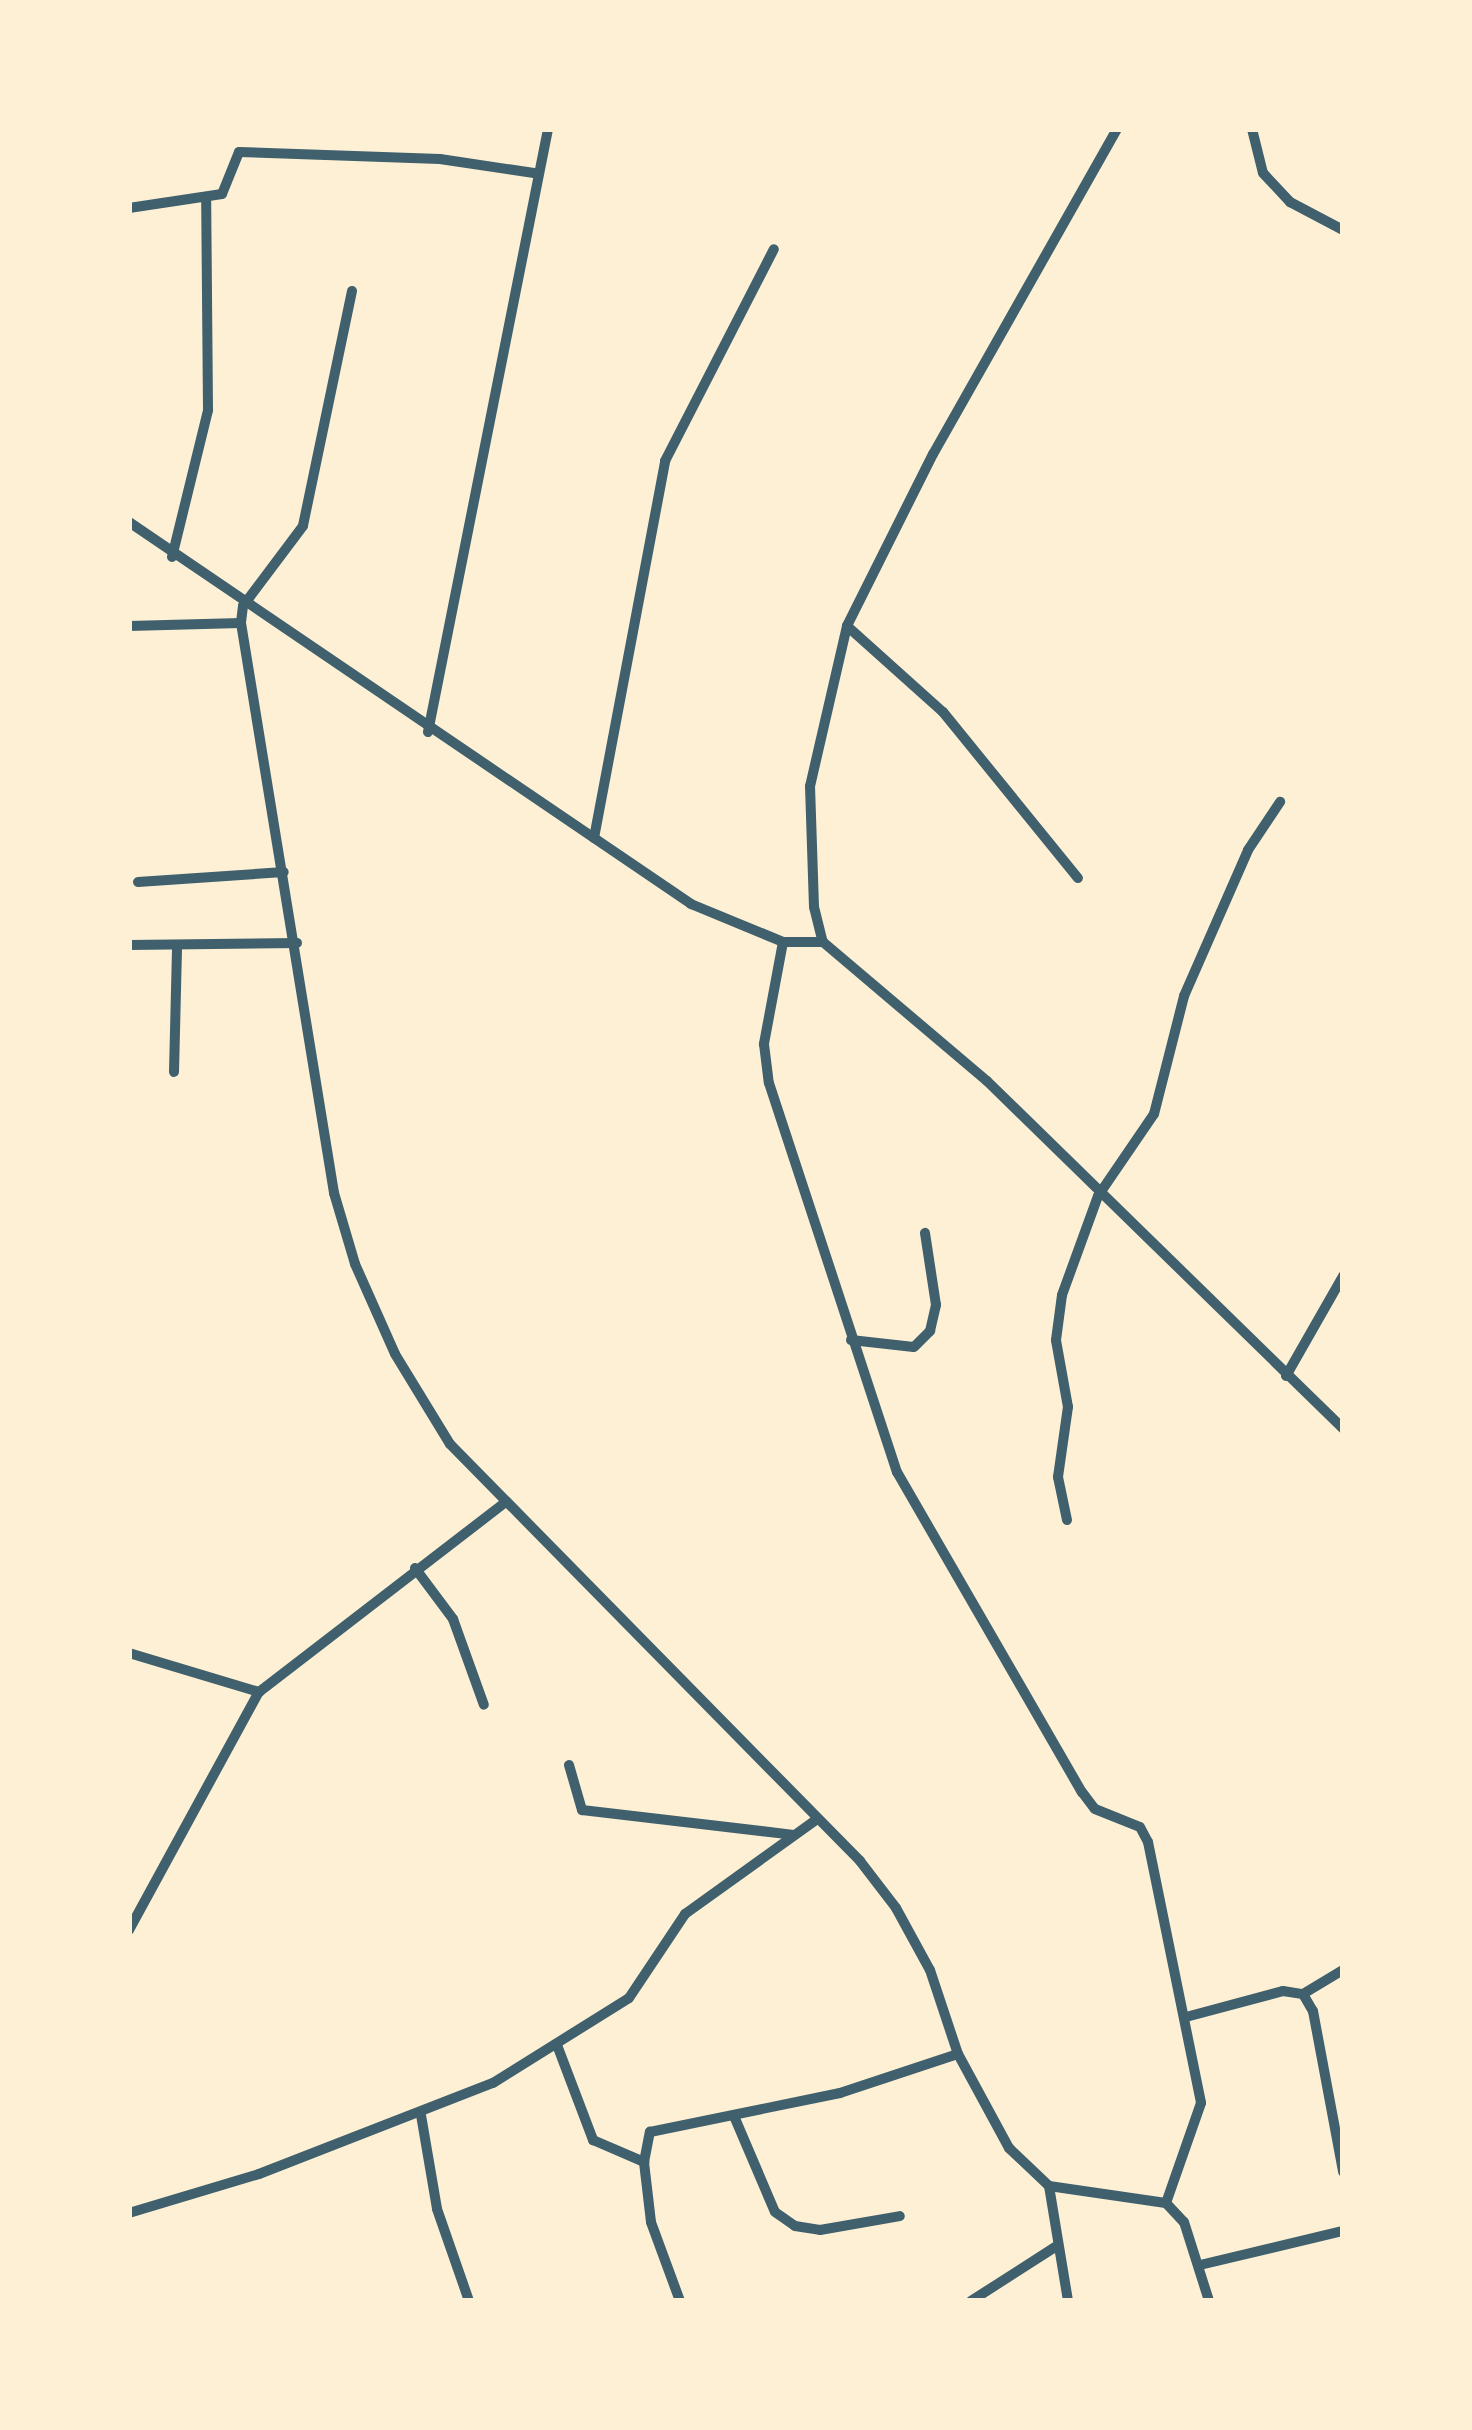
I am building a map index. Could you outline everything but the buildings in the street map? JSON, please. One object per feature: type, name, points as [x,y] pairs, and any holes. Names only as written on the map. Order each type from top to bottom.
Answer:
[{"type":"street","points":[[428,732],[534,173],[548,129]]},
{"type":"street","points":[[1117,129],[933,454],[847,626],[810,786],[814,907],[824,942],[987,1081],[1098,1196],[1343,1429]]},
{"type":"street","points":[[1252,129],[1263,173],[1276,188],[1343,230]]},
{"type":"street","points":[[129,208],[222,194],[239,152],[440,159],[534,173]]},
{"type":"street","points":[[172,557],[208,410],[206,198]]},
{"type":"street","points":[[594,838],[665,461],[774,249]]},
{"type":"street","points":[[352,290],[303,526],[243,606],[241,623],[297,943],[334,1193],[355,1264],[395,1354],[450,1444],[818,1819],[896,1908],[930,1970],[958,2054],[1009,2148],[1049,2186],[1166,2203],[1184,2222],[1209,2301]]},
{"type":"street","points":[[129,522],[172,557],[428,732],[691,904],[783,942],[824,942]]},
{"type":"street","points":[[129,626],[241,623]]},
{"type":"street","points":[[847,626],[943,712],[1078,878]]},
{"type":"street","points":[[1067,1520],[1058,1477],[1066,1373],[1057,1340],[1062,1295],[1098,1196],[1154,1114],[1184,996],[1248,850],[1280,802]]},
{"type":"street","points":[[138,881],[284,872]]},
{"type":"street","points":[[783,942],[764,1044],[769,1083],[897,1472],[950,1572],[1082,1792],[1095,1809],[1140,1827],[1148,1842],[1202,2104],[1166,2203]]},
{"type":"street","points":[[129,945],[297,943]]},
{"type":"street","points":[[174,1072],[177,946]]},
{"type":"street","points":[[851,1340],[914,1347],[930,1331],[936,1305],[925,1233]]},
{"type":"street","points":[[1286,1376],[1343,1276]]},
{"type":"street","points":[[129,1930],[259,1692],[506,1502]]},
{"type":"street","points":[[415,1568],[453,1619],[484,1706]]},
{"type":"street","points":[[129,1653],[259,1692]]},
{"type":"street","points":[[129,1664],[143,1660]]},
{"type":"street","points":[[569,1765],[582,1810],[794,1835]]},
{"type":"street","points":[[129,2213],[421,2115],[557,2045],[629,1998],[685,1914],[818,1819]]},
{"type":"street","points":[[1186,2017],[1283,1991],[1303,1994],[1343,1970]]},
{"type":"street","points":[[1303,1994],[1313,2011],[1343,2172]]},
{"type":"street","points":[[557,2045],[592,2140],[644,2162]]},
{"type":"street","points":[[680,2301],[651,2222],[644,2162],[657,2126],[734,2116],[840,2093],[958,2054]]},
{"type":"street","points":[[421,2115],[437,2209],[469,2301]]},
{"type":"street","points":[[734,2116],[775,2212],[795,2226],[820,2230],[901,2216]]},
{"type":"street","points":[[1049,2186],[1055,2247],[1068,2301]]},
{"type":"street","points":[[1199,2265],[1343,2231]]},
{"type":"street","points":[[970,2301],[1055,2247]]}]
